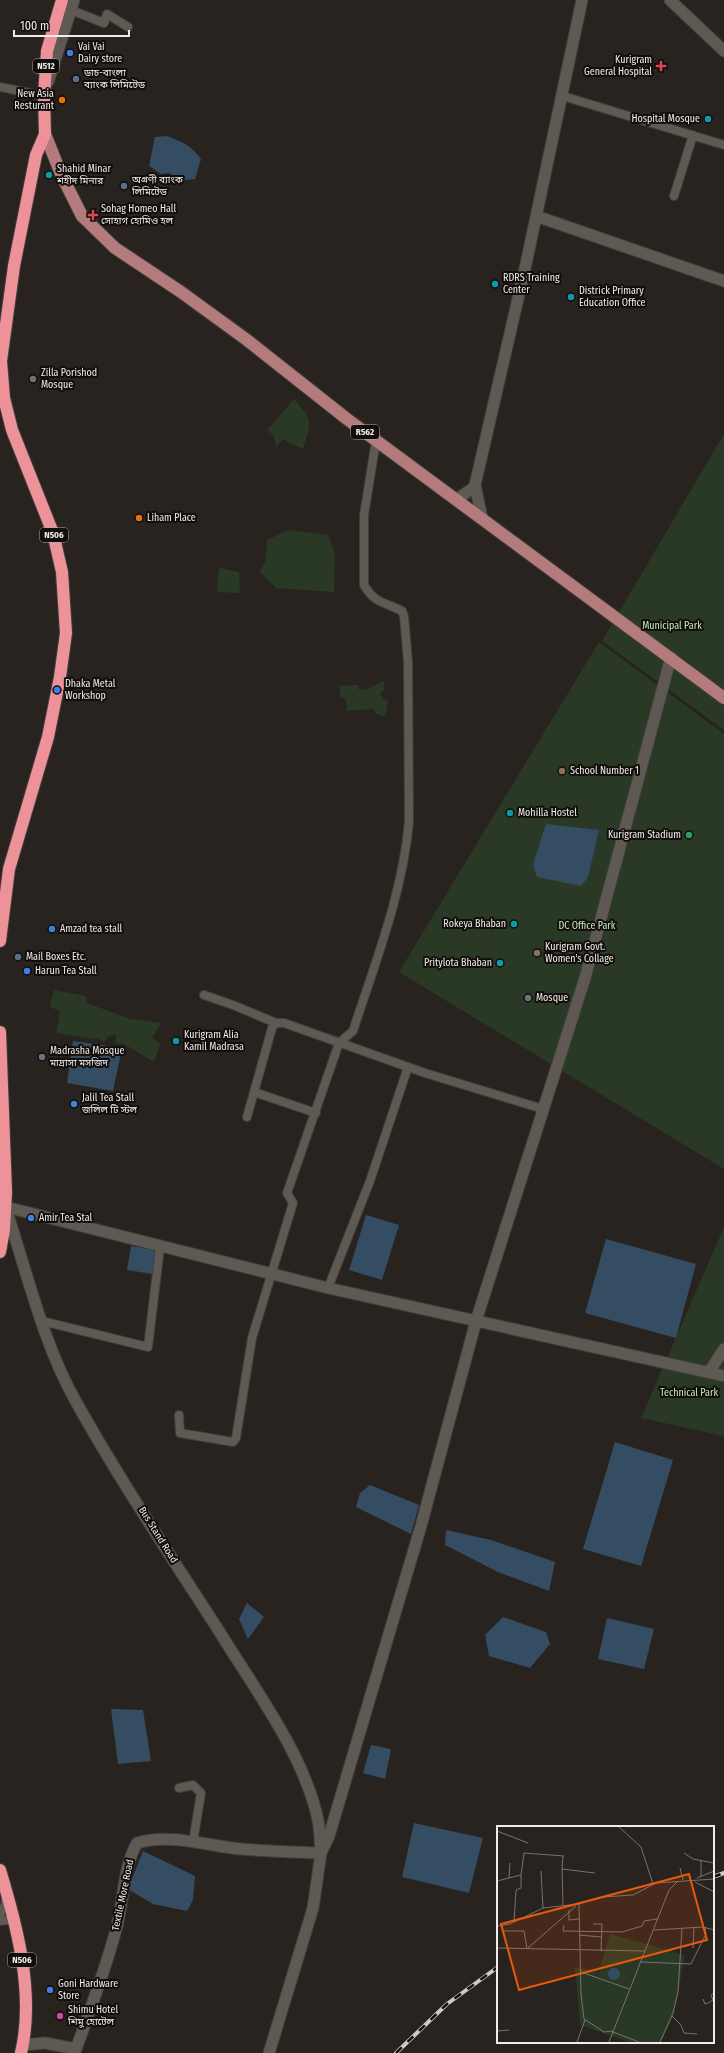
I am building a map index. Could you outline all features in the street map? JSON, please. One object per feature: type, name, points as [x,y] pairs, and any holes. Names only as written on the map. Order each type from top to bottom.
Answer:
[{"type":"highway","name":"N512","points":[[46,134],[44,96],[47,51],[62,0]]},
{"type":"highway","name":"N506","points":[[0,941],[9,869],[48,737],[60,678],[66,634],[62,572],[53,533],[12,430],[2,398],[1,360],[14,266],[36,155],[46,134]]},
{"type":"highway","points":[[0,1032],[6,1208],[0,1252]]},
{"type":"highway","name":"N506","points":[[0,1870],[14,1919],[23,1967],[25,2018],[22,2049]]},
{"type":"main road","name":"R562","points":[[46,134],[61,174],[82,216],[115,248],[181,292],[247,340],[376,441],[671,657],[724,698]]},
{"type":"street","points":[[482,518],[476,485],[582,0]]},
{"type":"street","points":[[670,0],[724,51]]},
{"type":"street","points":[[0,87],[44,96],[72,5],[104,23],[107,14],[128,27]]},
{"type":"street","points":[[561,97],[566,97],[724,145]]},
{"type":"street","points":[[674,196],[693,135]]},
{"type":"street","points":[[536,216],[724,281]]},
{"type":"street","points":[[179,1415],[180,1433],[233,1442],[236,1438],[244,1400],[252,1338],[273,1273],[293,1203],[287,1193],[339,1043],[353,1031],[387,925],[407,843],[409,821],[408,662],[404,616],[402,612],[378,601],[364,586],[364,515],[376,441]]},
{"type":"street","points":[[457,499],[476,485]]},
{"type":"street","points":[[268,2053],[313,1908],[321,1853],[329,1836],[421,1526],[476,1321],[585,978],[671,657]]},
{"type":"street","points":[[204,995],[233,1004],[276,1023],[284,1023],[408,1067],[543,1109]]},
{"type":"street","points":[[247,1117],[272,1028],[276,1023]]},
{"type":"street","points":[[328,1288],[370,1181],[408,1067]]},
{"type":"street","points":[[255,1089],[316,1112]]},
{"type":"street","points":[[6,1208],[273,1273],[328,1288],[724,1376]]},
{"type":"street","name":"Bus Stand Road","points":[[6,1208],[42,1321],[61,1371],[74,1399],[113,1464],[272,1714],[308,1786],[318,1821],[321,1853]]},
{"type":"street","points":[[42,1321],[124,1342],[148,1346],[160,1246]]},
{"type":"street","points":[[709,1372],[724,1349]]},
{"type":"street","points":[[179,1788],[193,1785],[198,1788],[201,1793],[193,1842]]},
{"type":"street","name":"Textile More Road","points":[[22,2049],[46,2043],[76,2049],[111,1949],[132,1852],[137,1843],[148,1840],[193,1842],[240,1849],[321,1853]]},
{"type":"street","points":[[0,1915],[5,1905],[6,1891]]},
{"type":"street","points":[[0,1921],[14,1919]]},
{"type":"green space","points":[[294,399],[305,412],[309,421],[308,432],[303,449],[283,439],[276,447],[274,436],[267,430]]},
{"type":"green space","name":"Municipal Park","points":[[724,434],[724,730],[602,641]]},
{"type":"green space","points":[[288,530],[328,535],[335,554],[334,592],[276,588],[259,571],[265,563],[267,540]]},
{"type":"green space","points":[[219,568],[239,572],[240,593],[217,592]]},
{"type":"green space","name":"DC Office Park","points":[[599,642],[724,734],[724,1169],[399,972]]},
{"type":"green space","points":[[384,681],[384,690],[380,693],[383,699],[388,700],[386,713],[383,717],[375,713],[374,709],[347,711],[346,699],[340,697],[340,686],[359,685],[359,690],[367,689]]},
{"type":"green space","points":[[54,990],[86,996],[87,1003],[130,1019],[161,1023],[152,1038],[160,1044],[154,1062],[124,1044],[115,1043],[116,1035],[109,1036],[104,1042],[97,1038],[93,1039],[56,1033],[60,1011],[50,1007]]},
{"type":"green space","name":"Technical Park","points":[[724,1227],[724,1436],[641,1418]]},
{"type":"water","points":[[167,136],[186,144],[201,159],[195,179],[181,179],[169,173],[161,174],[149,166],[155,137]]},
{"type":"water","points":[[546,824],[599,830],[588,877],[581,886],[537,877],[533,864]]},
{"type":"water","points":[[73,1041],[122,1048],[113,1091],[67,1083]]},
{"type":"water","points":[[366,1215],[399,1225],[382,1280],[349,1270]]},
{"type":"water","points":[[606,1239],[696,1264],[676,1338],[585,1313]]},
{"type":"water","points":[[131,1246],[157,1250],[152,1274],[127,1270]]},
{"type":"water","points":[[615,1442],[673,1460],[641,1566],[583,1549]]},
{"type":"water","points":[[370,1485],[419,1505],[411,1534],[356,1507],[360,1493]]},
{"type":"water","points":[[446,1530],[491,1540],[555,1562],[549,1591],[498,1572],[445,1545]]},
{"type":"water","points":[[247,1603],[264,1617],[248,1639],[239,1619]]},
{"type":"water","points":[[503,1617],[546,1632],[550,1644],[530,1668],[489,1656],[485,1635]]},
{"type":"water","points":[[607,1618],[654,1629],[644,1669],[598,1659]]},
{"type":"water","points":[[111,1709],[143,1710],[151,1761],[118,1764]]},
{"type":"water","points":[[371,1745],[391,1749],[385,1779],[363,1773]]},
{"type":"water","points":[[414,1823],[483,1838],[469,1893],[402,1877]]},
{"type":"water","points":[[143,1851],[195,1876],[193,1900],[187,1911],[153,1904],[128,1889]]},
{"type":"railway","points":[[714,1877],[724,1873]]},
{"type":"railway","points":[[396,2053],[447,2004],[497,1968]]},
{"type":"place","name":"Vai Vai Dairy store","points":[[70,53]]},
{"type":"place","name":"Kurigram General Hospital","points":[[661,66]]},
{"type":"place","name":"ডাচ-বাংলা ব্যাংক লিমিটেড","points":[[76,79]]},
{"type":"place","name":"New Asia Resturant","points":[[62,100]]},
{"type":"place","name":"Hospital Mosque","points":[[708,119]]},
{"type":"place","name":"Shahid Minar শহীদ মিনার","points":[[49,175]]},
{"type":"place","name":"অগ্রণী ব্যাংক লিমিটেড","points":[[124,186]]},
{"type":"place","name":"Sohag Homeo Hall সোহাগ হোমিও হল","points":[[93,215]]},
{"type":"place","name":"RDRS Training Center","points":[[495,284]]},
{"type":"place","name":"Districk Primary Education Office","points":[[571,297]]},
{"type":"place","name":"Zilla Porishod Mosque","points":[[33,379]]},
{"type":"place","name":"Liham Place","points":[[139,518]]},
{"type":"place","name":"Dhaka Metal Workshop","points":[[57,690]]},
{"type":"place","name":"School Number 1","points":[[562,771]]},
{"type":"place","name":"Mohilla Hostel","points":[[510,813]]},
{"type":"place","name":"Kurigram Stadium","points":[[689,835]]},
{"type":"place","name":"Rokeya Bhaban","points":[[514,924]]},
{"type":"place","name":"Amzad tea stall","points":[[52,929]]},
{"type":"place","name":"Kurigram Govt. Women's Collage","points":[[537,953]]},
{"type":"place","name":"Mail Boxes Etc.","points":[[18,957]]},
{"type":"place","name":"Pritylota Bhaban","points":[[500,963]]},
{"type":"place","name":"Harun Tea Stall","points":[[27,971]]},
{"type":"place","name":"Mosque","points":[[528,998]]},
{"type":"place","name":"Kurigram Alia Kamil Madrasa","points":[[176,1041]]},
{"type":"place","name":"Madrasha Mosque মাদ্রাসা মসজিদ","points":[[42,1057]]},
{"type":"place","name":"Jalil Tea Stall জলিল টি স্টল","points":[[74,1104]]},
{"type":"place","name":"Amir Tea Stal","points":[[31,1218]]},
{"type":"place","name":"Goni Hardware Store","points":[[50,1990]]},
{"type":"place","name":"Shimu Hotel শিমু হোটেল","points":[[60,2016]]}]
